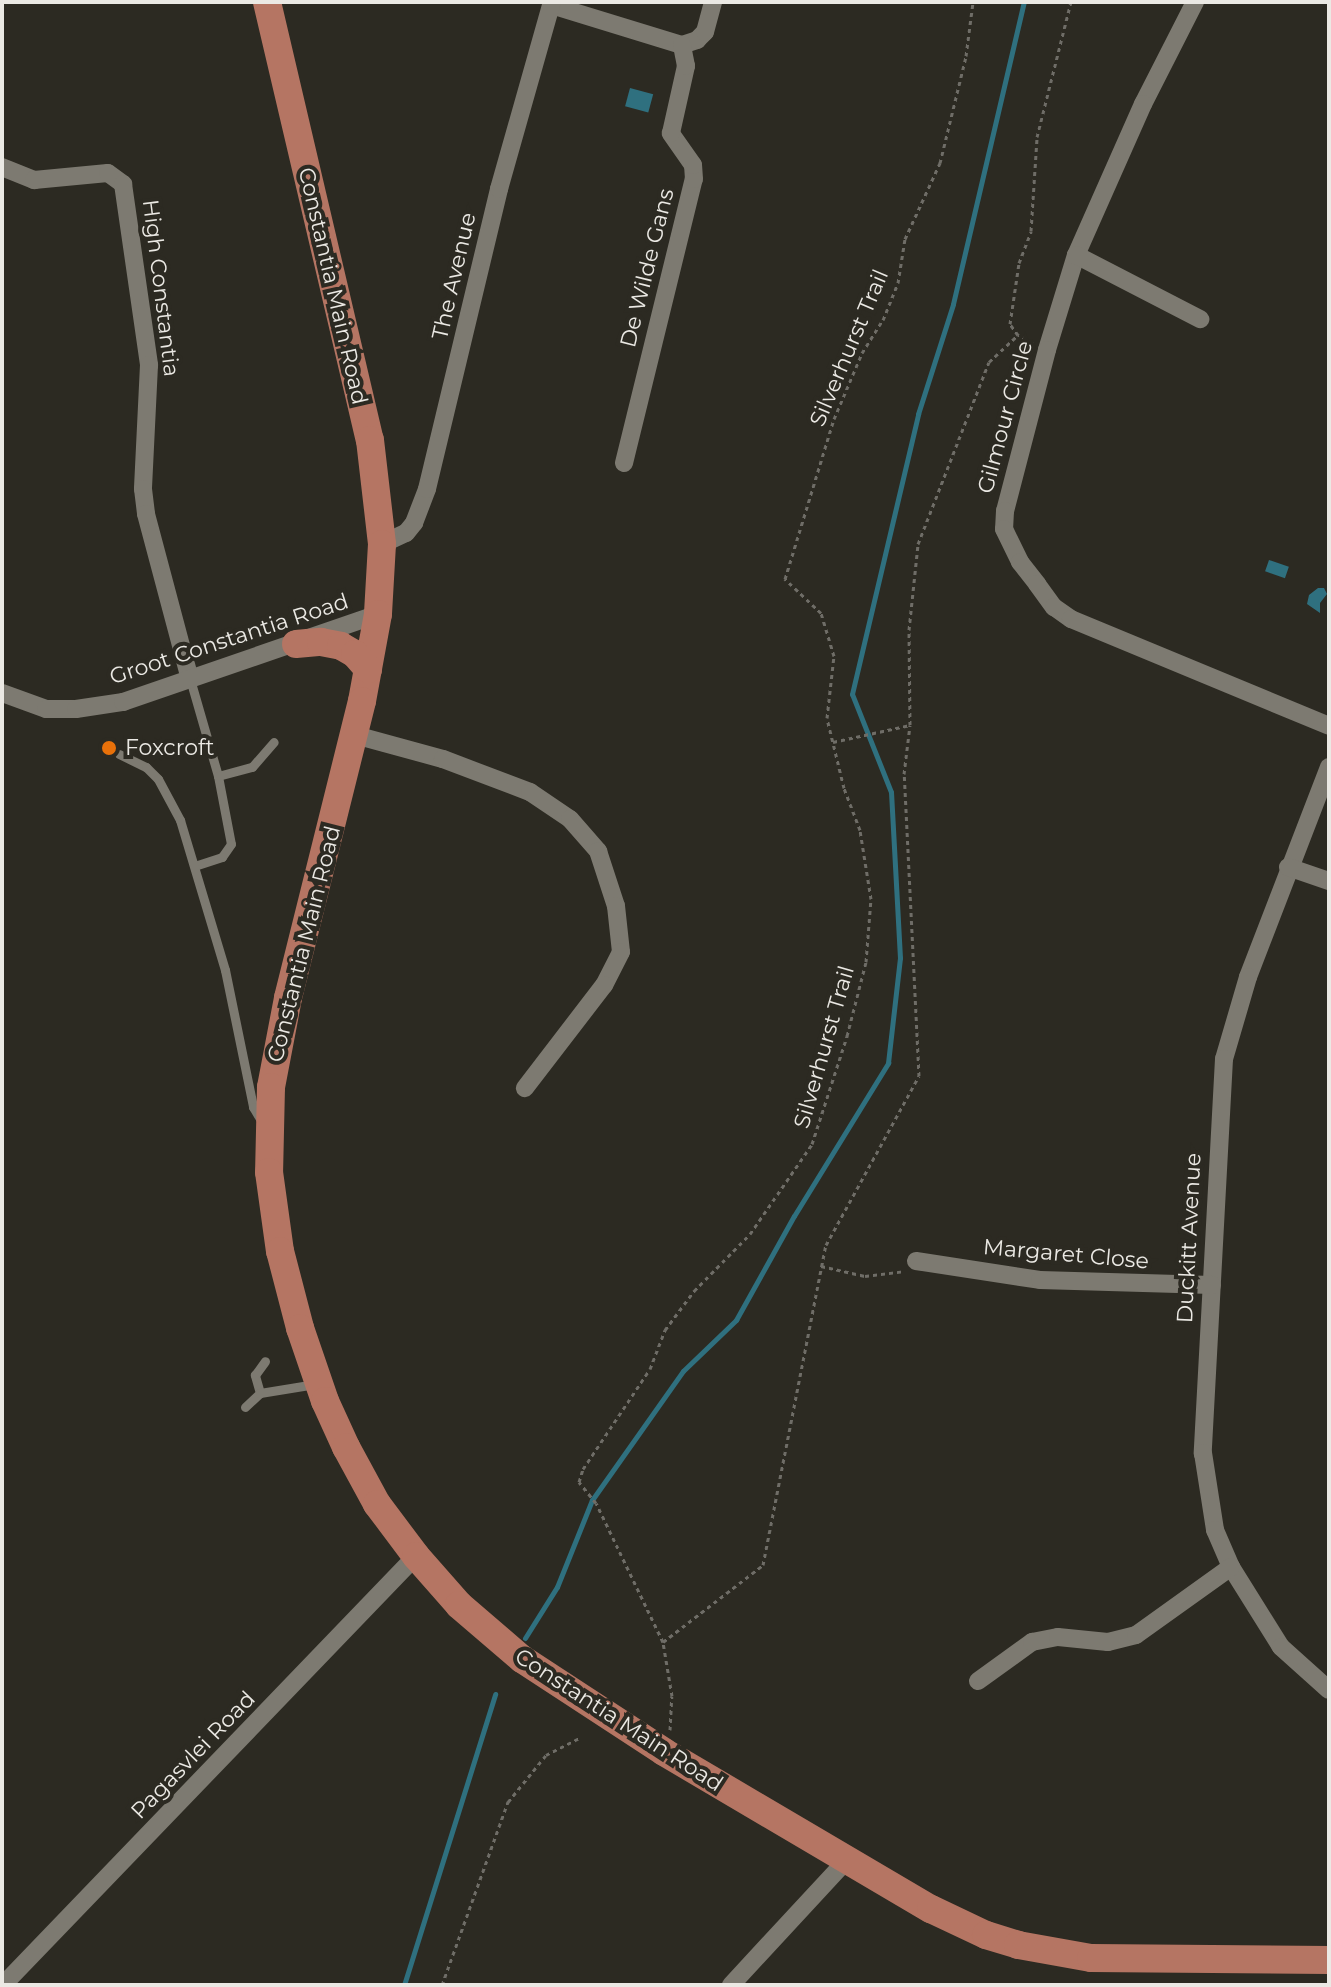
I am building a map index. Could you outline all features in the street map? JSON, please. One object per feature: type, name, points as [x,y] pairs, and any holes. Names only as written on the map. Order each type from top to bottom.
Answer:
[{"type":"main road","name":"Constantia Main Road","points":[[267,2],[370,440],[382,544],[378,614],[355,735],[288,998],[271,1087],[269,1172],[280,1251],[300,1328],[319,1384],[346,1447],[377,1504],[416,1556],[459,1605],[522,1659],[664,1752],[846,1861],[986,1935],[1053,1953],[1117,1959],[1329,1960]]},
{"type":"main road","points":[[296,644],[321,642],[341,646],[355,654],[368,669]]},
{"type":"street","points":[[551,3],[682,45],[697,40],[705,32],[713,2]]},
{"type":"street","name":"Gilmour Circle","points":[[1195,2],[1136,118],[1076,255],[1047,350],[1005,511],[1004,529],[1020,562],[1054,607],[1071,619],[1329,726]]},
{"type":"street","name":"The Avenue","points":[[382,544],[406,533],[414,523],[427,489],[499,189],[551,3]]},
{"type":"street","name":"De Wilde Gans","points":[[624,463],[694,179],[693,165],[671,133],[686,66],[682,45]]},
{"type":"street","name":"High Constantia","points":[[2,167],[34,180],[108,173],[123,184],[149,365],[143,474],[146,514],[190,679]]},
{"type":"street","points":[[1076,255],[1200,319]]},
{"type":"street","name":"Groot Constantia Road","points":[[2,693],[46,709],[76,709],[123,702],[378,614]]},
{"type":"street","points":[[355,735],[454,762],[530,792],[570,819],[598,851],[616,906],[621,952],[604,985],[525,1088]]},
{"type":"street","name":"Duckitt Avenue","points":[[1329,767],[1248,977],[1224,1059],[1203,1453],[1215,1530],[1231,1567],[1281,1647],[1329,1690]]},
{"type":"street","points":[[1288,867],[1329,881]]},
{"type":"street","name":"Margaret Close","points":[[916,1261],[1040,1280],[1212,1285]]},
{"type":"street","name":"Pagasvlei Road","points":[[3,1985],[416,1556]]},
{"type":"street","points":[[978,1681],[1032,1642],[1058,1637],[1108,1642],[1136,1635],[1231,1567]]},
{"type":"street","points":[[731,1985],[846,1861]]},
{"type":"lane","points":[[190,679],[218,776],[231,844],[222,857],[194,866]]},
{"type":"lane","points":[[218,776],[252,767],[274,742]]},
{"type":"lane","points":[[119,754],[146,767],[158,779],[180,820],[225,970],[253,1107],[270,1130]]},
{"type":"lane","points":[[260,1393],[255,1375],[265,1361]]},
{"type":"lane","points":[[245,1407],[260,1393],[319,1384]]},
{"type":"path","name":"Silverhurst Trail","points":[[663,1642],[596,1503],[579,1482],[583,1469],[650,1369],[665,1330],[694,1291],[750,1234],[812,1144],[847,1036],[866,962],[871,899],[860,830],[827,718],[834,656],[821,613],[785,579],[834,419],[862,353],[888,308],[898,283],[905,239],[921,198],[940,163],[966,56],[973,2]]},
{"type":"path","points":[[1047,350],[1018,335],[1010,324],[1019,263],[1031,231],[1037,137],[1071,2]]},
{"type":"path","points":[[670,1740],[672,1696],[663,1642],[763,1565],[826,1245],[919,1076],[904,774],[910,725],[909,630],[918,544],[989,362],[1018,335]]},
{"type":"path","points":[[833,742],[910,725]]},
{"type":"path","points":[[821,1266],[880,1276],[905,1270],[916,1261]]},
{"type":"path","points":[[442,1985],[508,1802],[546,1755],[580,1738]]},
{"type":"water","points":[[630,88],[653,94],[648,113],[625,106]]},
{"type":"water","points":[[1269,560],[1289,567],[1285,578],[1265,571]]},
{"type":"water","points":[[1318,588],[1324,588],[1327,594],[1320,603],[1320,613],[1307,604],[1309,595]]},
{"type":"waterway","points":[[525,1638],[557,1587],[592,1500],[683,1371],[736,1320],[794,1216],[888,1063],[900,958],[891,792],[852,694],[918,414],[953,304],[1024,2]]},
{"type":"waterway","points":[[404,1985],[495,1694]]},
{"type":"place","name":"Foxcroft","points":[[109,748]]}]
